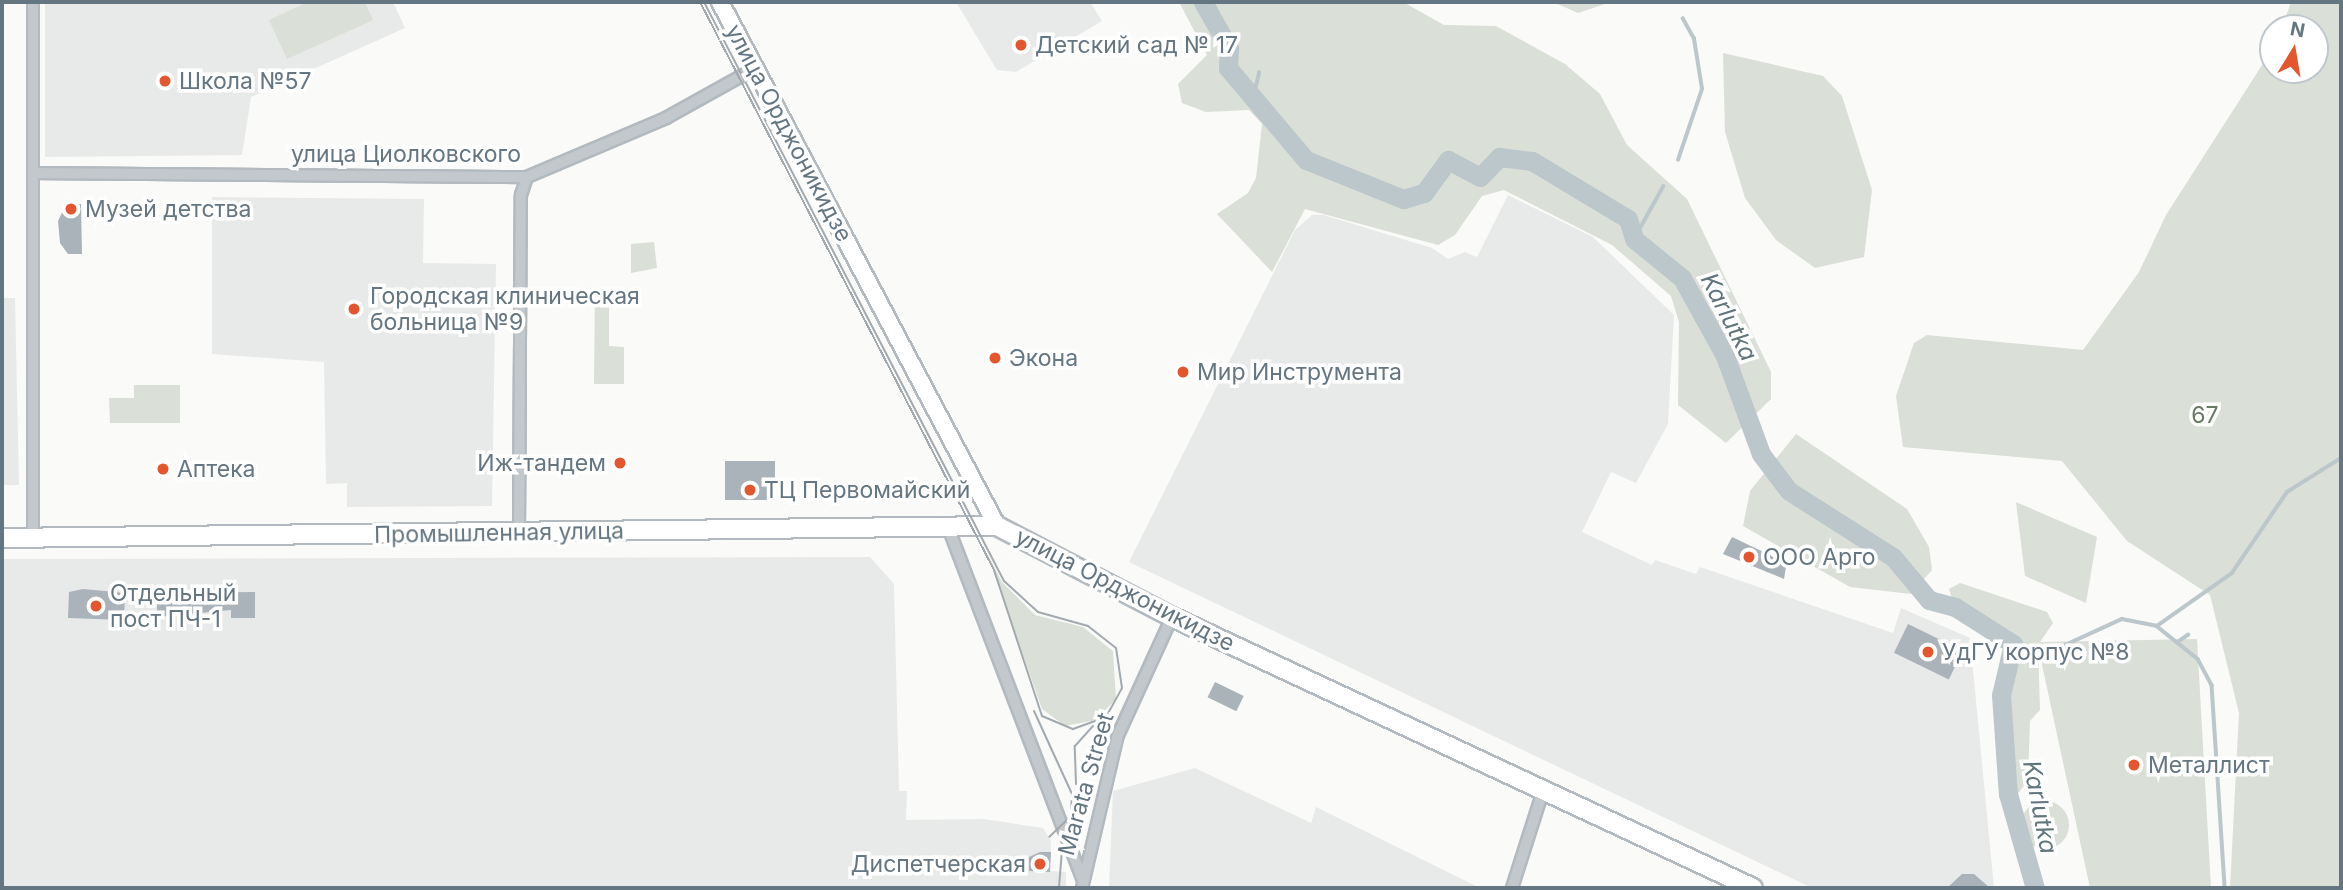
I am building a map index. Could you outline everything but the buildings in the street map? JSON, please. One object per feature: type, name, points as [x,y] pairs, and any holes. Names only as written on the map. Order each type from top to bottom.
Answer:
[{"type":"main road","name":"улица Орджоникидзе","points":[[720,2],[997,526],[1172,617],[1544,788],[1753,888]]},
{"type":"main road","name":"Промышленная улица","points":[[2,538],[997,526]]},
{"type":"street","points":[[33,2],[33,538]]},
{"type":"street","name":"улица Циолковского","points":[[33,173],[527,177],[666,118],[754,69]]},
{"type":"street","points":[[519,532],[527,177]]},
{"type":"street","points":[[948,527],[1082,883]]},
{"type":"street","name":"Marata Street","points":[[1082,883],[1118,735],[1172,617]]},
{"type":"street","points":[[1512,888],[1544,788]]},
{"type":"shaded area","name":"Школа №57","points":[[45,2],[393,2],[405,28],[251,97],[242,155],[45,157]]},
{"type":"shaded area","name":"Детский сад № 17","points":[[956,2],[1090,2],[1102,21],[1016,72],[997,70]]},
{"type":"shaded area","points":[[1508,195],[1593,237],[1674,315],[1668,424],[1636,483],[1611,472],[1582,532],[1652,565],[1655,560],[1696,574],[1700,567],[1893,633],[1901,608],[1970,638],[1994,888],[1812,888],[1129,562],[1295,230],[1312,215],[1324,215],[1432,248],[1448,259],[1465,252],[1477,257]]},
{"type":"shaded area","name":"Городская клиническая больница №9","points":[[212,197],[424,199],[423,263],[496,264],[492,506],[347,507],[347,483],[326,484],[324,362],[212,354]]},
{"type":"shaded area","points":[[2,298],[15,298],[19,485],[2,485]]},
{"type":"shaded area","points":[[870,557],[894,584],[899,791],[907,791],[906,820],[984,819],[1043,828],[1051,841],[1050,871],[1066,872],[1066,888],[2,888],[2,559]]},
{"type":"shaded area","points":[[1195,768],[1311,823],[1316,807],[1480,888],[1109,888],[1113,791]]},
{"type":"green space","points":[[308,2],[365,2],[373,20],[287,59],[269,20]]},
{"type":"green space","points":[[1179,2],[1403,2],[1444,25],[1496,26],[1565,64],[1600,94],[1627,145],[1687,199],[1771,372],[1771,399],[1726,443],[1678,405],[1679,322],[1671,296],[1612,245],[1504,190],[1482,196],[1455,235],[1438,245],[1305,209],[1272,272],[1217,214],[1248,193],[1256,178],[1262,124],[1249,110],[1206,112],[1182,103],[1178,84],[1207,55]]},
{"type":"green space","points":[[1553,2],[1611,2],[1578,13]]},
{"type":"green space","name":"67","points":[[2291,2],[2341,2],[2341,888],[2230,888],[2239,713],[2210,595],[2127,541],[2062,461],[1903,447],[1896,396],[1914,343],[1927,335],[2083,350],[2139,272],[2166,215],[2259,70],[2259,84],[2329,84],[2329,14],[2287,14]]},
{"type":"green space","points":[[1723,53],[1823,76],[1842,96],[1872,190],[1864,257],[1815,268],[1776,240],[1745,198],[1725,132]]},
{"type":"green space","points":[[654,242],[657,268],[631,273],[631,244]]},
{"type":"green space","points":[[595,289],[609,290],[609,346],[624,347],[624,384],[594,384]]},
{"type":"green space","points":[[134,385],[180,385],[180,423],[110,423],[109,398],[134,398]]},
{"type":"green space","points":[[1796,434],[1907,509],[1929,547],[1932,570],[1911,594],[1850,587],[1743,526],[1750,491]]},
{"type":"green space","points":[[2016,502],[2097,537],[2086,603],[2025,576]]},
{"type":"green space","points":[[987,553],[1002,582],[1035,615],[1083,627],[1113,651],[1116,699],[1096,720],[1065,726],[1042,709]]},
{"type":"green space","name":"Металлист","points":[[1960,583],[2047,612],[2053,623],[2040,642],[2197,639],[2211,888],[2090,888],[2038,646],[2040,710],[2030,721],[2028,780],[2017,795],[2008,696],[2017,652],[2010,631],[1952,598],[1949,589]]},
{"type":"green space","points":[[2045,801],[2062,808],[2069,825],[2062,842],[2045,849],[2028,842],[2021,825],[2028,808]]},
{"type":"waterway","name":"Karlutka","points":[[1203,2],[1229,48],[1228,68],[1306,160],[1403,199],[1424,193],[1448,160],[1480,177],[1499,157],[1532,161],[1628,219],[1634,239],[1682,278],[1725,356],[1761,454],[1789,491],[1893,557],[1929,600],[1955,607],[2013,644],[2001,695],[2008,794],[2035,888]]},
{"type":"waterway","points":[[1678,160],[1702,89],[1694,39],[1683,19]]},
{"type":"waterway","points":[[1254,95],[1259,73]]},
{"type":"waterway","points":[[1634,239],[1663,187]]},
{"type":"waterway","points":[[2012,661],[2039,657],[2122,619],[2157,626],[2232,573],[2287,492],[2341,458]]},
{"type":"waterway","points":[[2158,627],[2198,659],[2212,685],[2225,888]]},
{"type":"waterway","points":[[2179,641],[2188,635]]},
{"type":"tram line","points":[[700,2],[994,570],[1042,716],[1073,729],[1106,717],[1122,688],[1116,648],[1088,626],[1038,612],[1004,581],[704,2]]},
{"type":"tram line","points":[[1034,711],[1072,794],[1071,816],[1049,837]]},
{"type":"tram line","points":[[1076,784],[1075,746],[1093,726]]},
{"type":"tram line","points":[[1059,887],[1063,837]]},
{"type":"place","name":"Детский сад № 17","points":[[1021,45]]},
{"type":"place","name":"Школа №57","points":[[165,81]]},
{"type":"place","name":"Музей детства","points":[[71,209]]},
{"type":"place","name":"Городская клиническая больница №9","points":[[354,309]]},
{"type":"place","name":"Экона","points":[[995,358]]},
{"type":"place","name":"Мир Инструмента","points":[[1183,372]]},
{"type":"place","name":"Иж-тандем","points":[[620,463]]},
{"type":"place","name":"Аптека","points":[[163,469]]},
{"type":"place","name":"ТЦ Первомайский","points":[[750,490]]},
{"type":"place","name":"ООО Арго","points":[[1749,557]]},
{"type":"place","name":"Отдельный пост ПЧ-1","points":[[96,606]]},
{"type":"place","name":"УдГУ корпус №8","points":[[1928,652]]},
{"type":"place","name":"Металлист","points":[[2134,765]]},
{"type":"place","name":"Диспетчерская","points":[[1040,864]]}]
